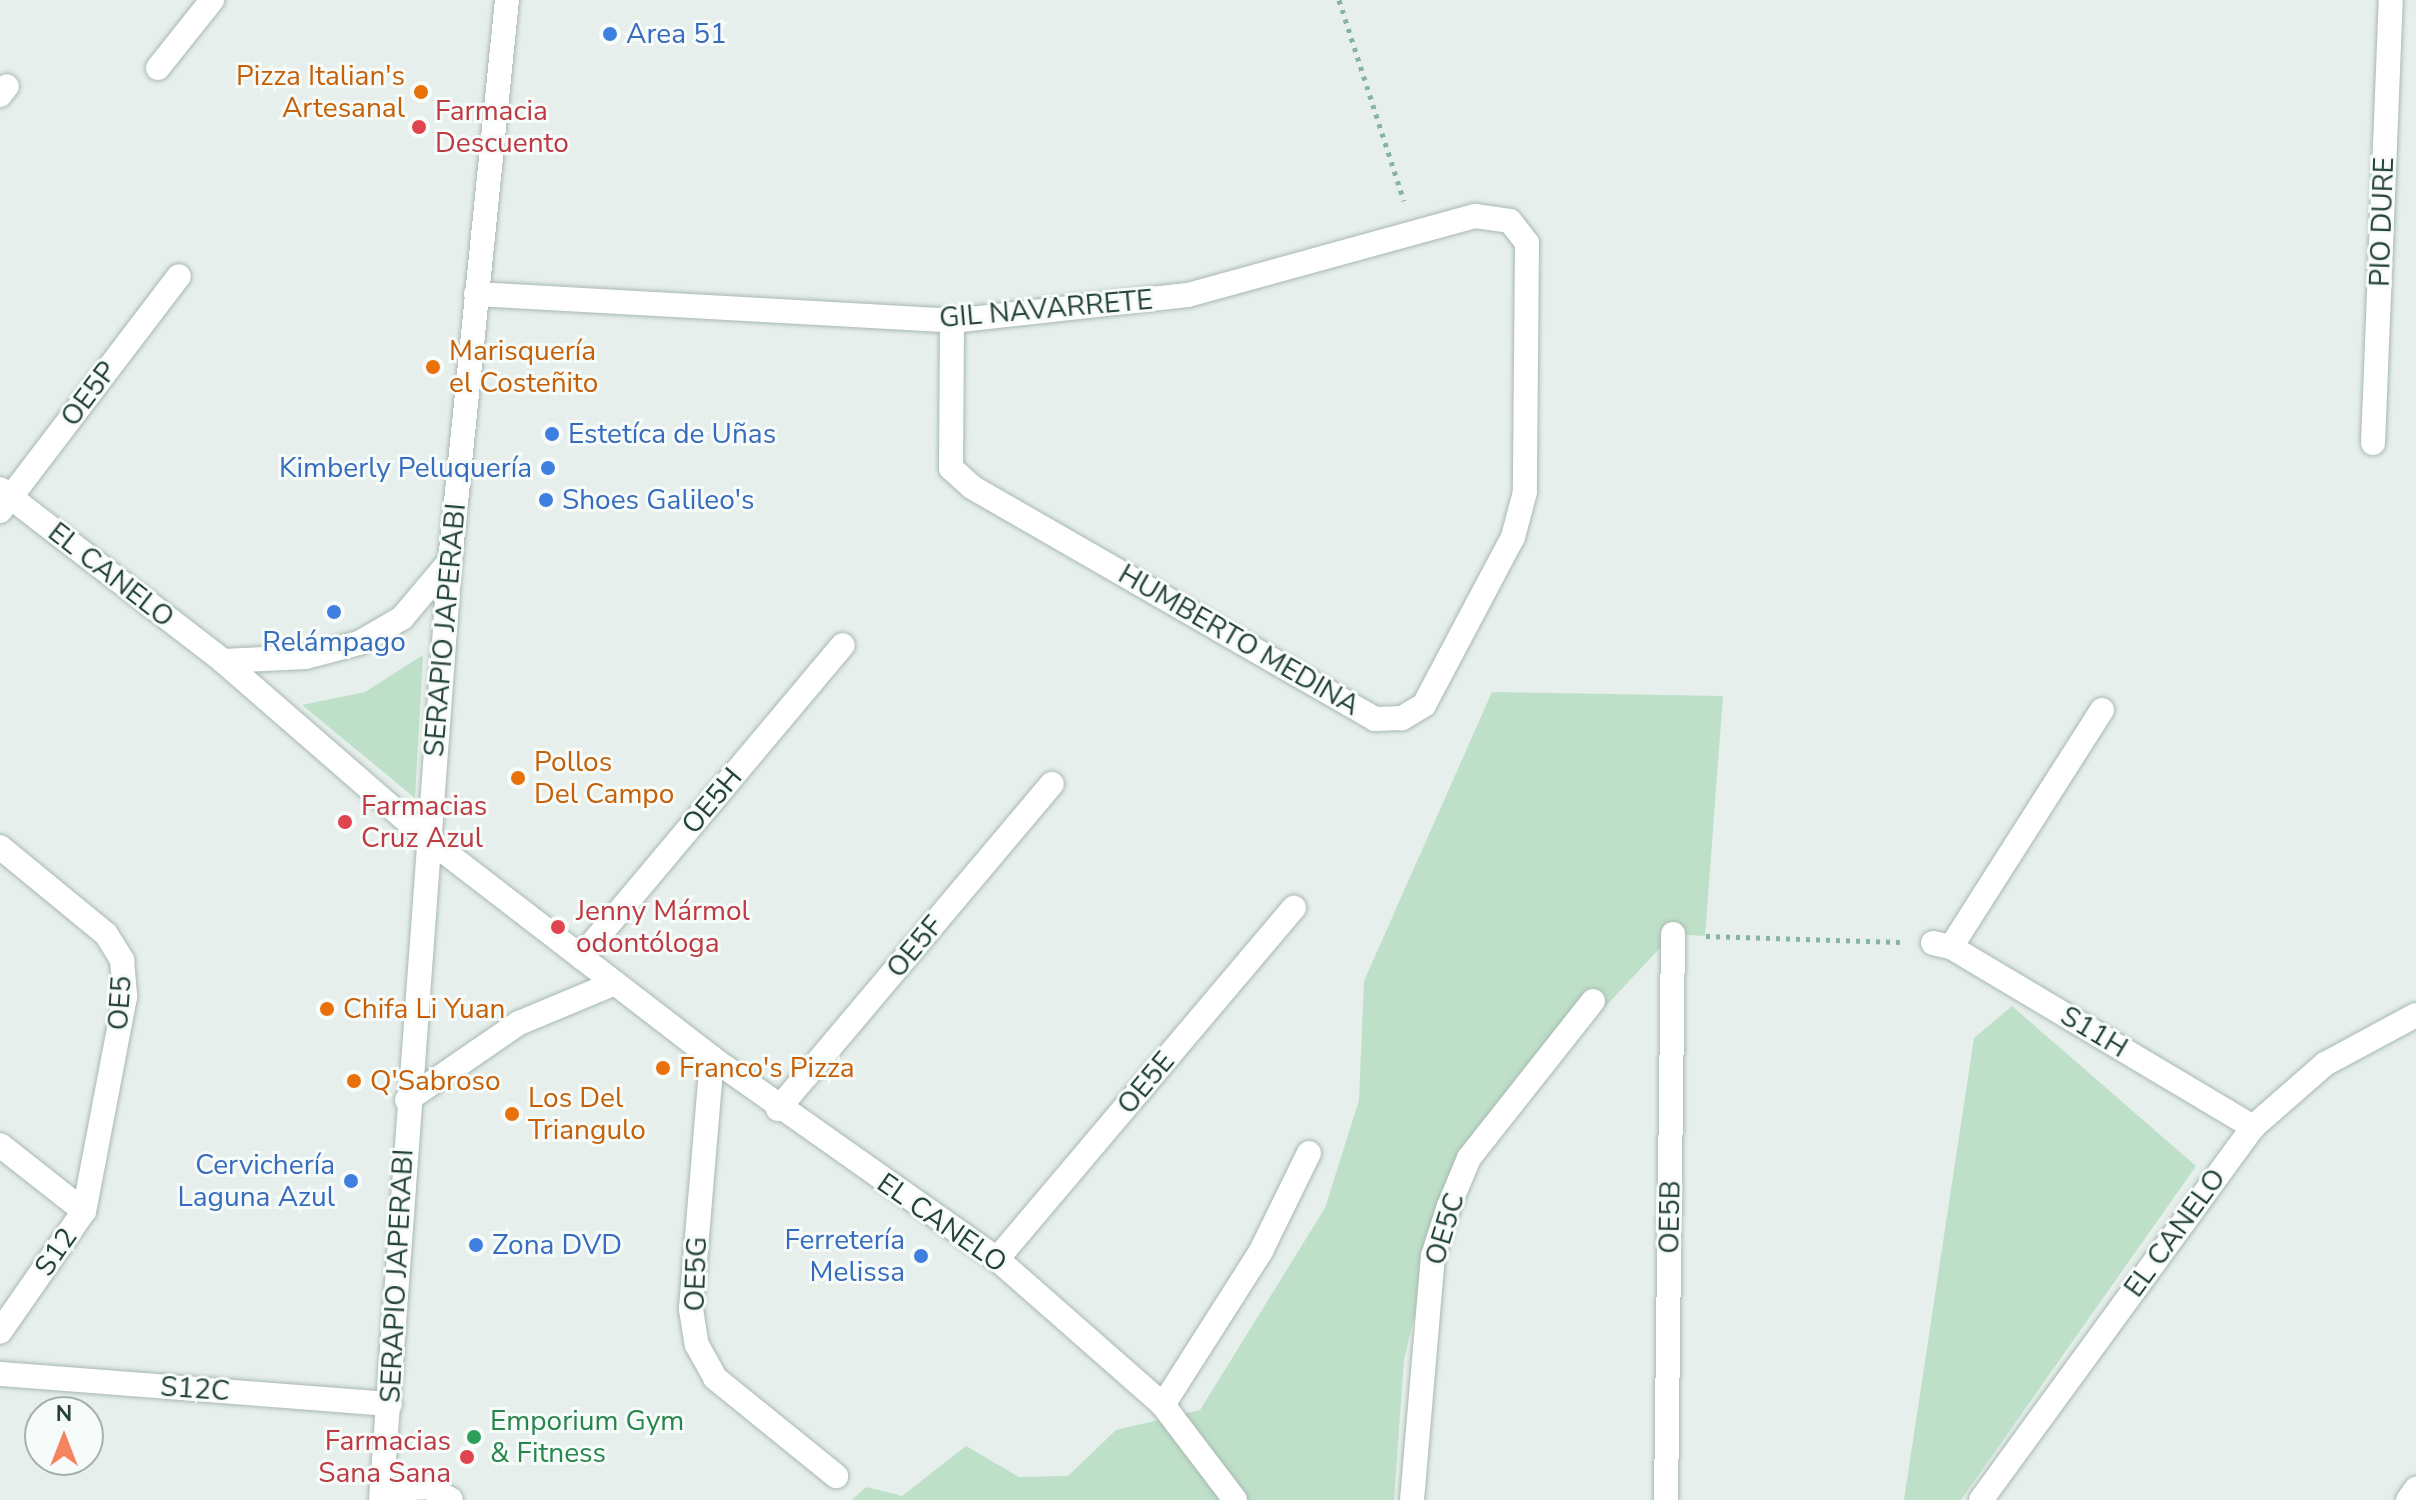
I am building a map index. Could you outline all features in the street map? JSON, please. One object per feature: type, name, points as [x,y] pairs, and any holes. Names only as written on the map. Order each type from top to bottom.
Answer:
[{"type":"street","points":[[158,68],[212,0]]},
{"type":"street","name":"SERAPIO JAPERABI","points":[[381,1495],[390,1404],[407,1100],[450,561],[507,0]]},
{"type":"street","name":"PIO DURE","points":[[2373,443],[2391,0]]},
{"type":"street","name":"GIL NAVARRETE","points":[[476,294],[952,321],[1188,295],[1475,216],[1510,221]]},
{"type":"street","name":"HUMBERTO MEDINA","points":[[952,321],[951,468],[972,487],[1375,719],[1402,718],[1424,705],[1513,537],[1525,492],[1527,243],[1510,221]]},
{"type":"street","name":"OE5P","points":[[3,499],[179,276]]},
{"type":"street","name":"EL CANELO","points":[[3,499],[223,661],[428,839],[778,1109],[997,1259],[1163,1405],[1235,1500]]},
{"type":"street","points":[[223,661],[306,657],[359,643],[402,618],[450,561]]},
{"type":"street","name":"OE5H","points":[[581,957],[843,645]]},
{"type":"street","points":[[1942,945],[2102,710]]},
{"type":"street","name":"OE5F","points":[[778,1109],[1052,784]]},
{"type":"street","name":"OE5","points":[[0,847],[106,934],[122,960],[125,997],[84,1211]]},
{"type":"street","name":"OE5E","points":[[997,1259],[1294,908]]},
{"type":"street","name":"OE5B","points":[[1666,1500],[1673,934]]},
{"type":"street","name":"S11H","points":[[1942,945],[2253,1127]]},
{"type":"street","points":[[407,1100],[519,1023],[615,983]]},
{"type":"street","name":"OE5C","points":[[1412,1500],[1433,1256],[1449,1206],[1469,1158],[1593,1001]]},
{"type":"street","name":"EL CANELO","points":[[1981,1500],[2253,1127],[2325,1064],[2416,1015]]},
{"type":"street","name":"OE5G","points":[[712,1058],[691,1309],[697,1345],[715,1378],[836,1476]]},
{"type":"street","points":[[0,1145],[84,1211]]},
{"type":"street","points":[[1163,1405],[1261,1251],[1309,1153]]},
{"type":"street","name":"S12","points":[[0,1332],[84,1211]]},
{"type":"street","name":"S12C","points":[[0,1374],[390,1404]]},
{"type":"street","points":[[381,1495],[428,1487],[451,1500]]},
{"type":"street","points":[[2408,1500],[2416,1489]]},
{"type":"path","points":[[1339,0],[1415,234]]},
{"type":"path","points":[[1673,934],[1942,945]]},
{"type":"green space","points":[[423,655],[415,798],[302,705],[365,692]]},
{"type":"green space","points":[[1492,692],[1723,696],[1705,936],[1673,934],[1467,1155],[1429,1254],[1404,1360],[1394,1500],[852,1500],[866,1487],[902,1496],[966,1446],[1019,1477],[1068,1476],[1116,1430],[1200,1410],[1325,1208],[1359,1100],[1364,981]]},
{"type":"green space","points":[[2012,1006],[2196,1166],[1961,1500],[1904,1500],[1974,1038]]},
{"type":"place","name":"Area 51","points":[[610,34]]},
{"type":"place","name":"Pizza Italian's Artesanal","points":[[421,92]]},
{"type":"place","name":"Farmacia Descuento","points":[[419,127]]},
{"type":"place","name":"Marisquería el Costeñito","points":[[433,367]]},
{"type":"place","name":"Estetíca de Uñas","points":[[552,434]]},
{"type":"place","name":"Kimberly Peluquería","points":[[548,468]]},
{"type":"place","name":"Shoes Galileo's","points":[[546,500]]},
{"type":"place","name":"Relámpago","points":[[334,612]]},
{"type":"place","name":"Pollos Del Campo","points":[[518,778]]},
{"type":"place","name":"Farmacias Cruz Azul","points":[[345,822]]},
{"type":"place","name":"Jenny Mármol odontóloga","points":[[558,927]]},
{"type":"place","name":"Chifa Li Yuan","points":[[327,1009]]},
{"type":"place","name":"Franco's Pizza","points":[[663,1068]]},
{"type":"place","name":"Q'Sabroso","points":[[354,1081]]},
{"type":"place","name":"Los Del Triangulo","points":[[512,1114]]},
{"type":"place","name":"Cervichería Laguna Azul","points":[[351,1181]]},
{"type":"place","name":"Zona DVD","points":[[476,1245]]},
{"type":"place","name":"Ferretería Melissa","points":[[921,1256]]},
{"type":"place","name":"Emporium Gym & Fitness","points":[[474,1437]]},
{"type":"place","name":"Farmacias Sana Sana","points":[[467,1457]]}]
